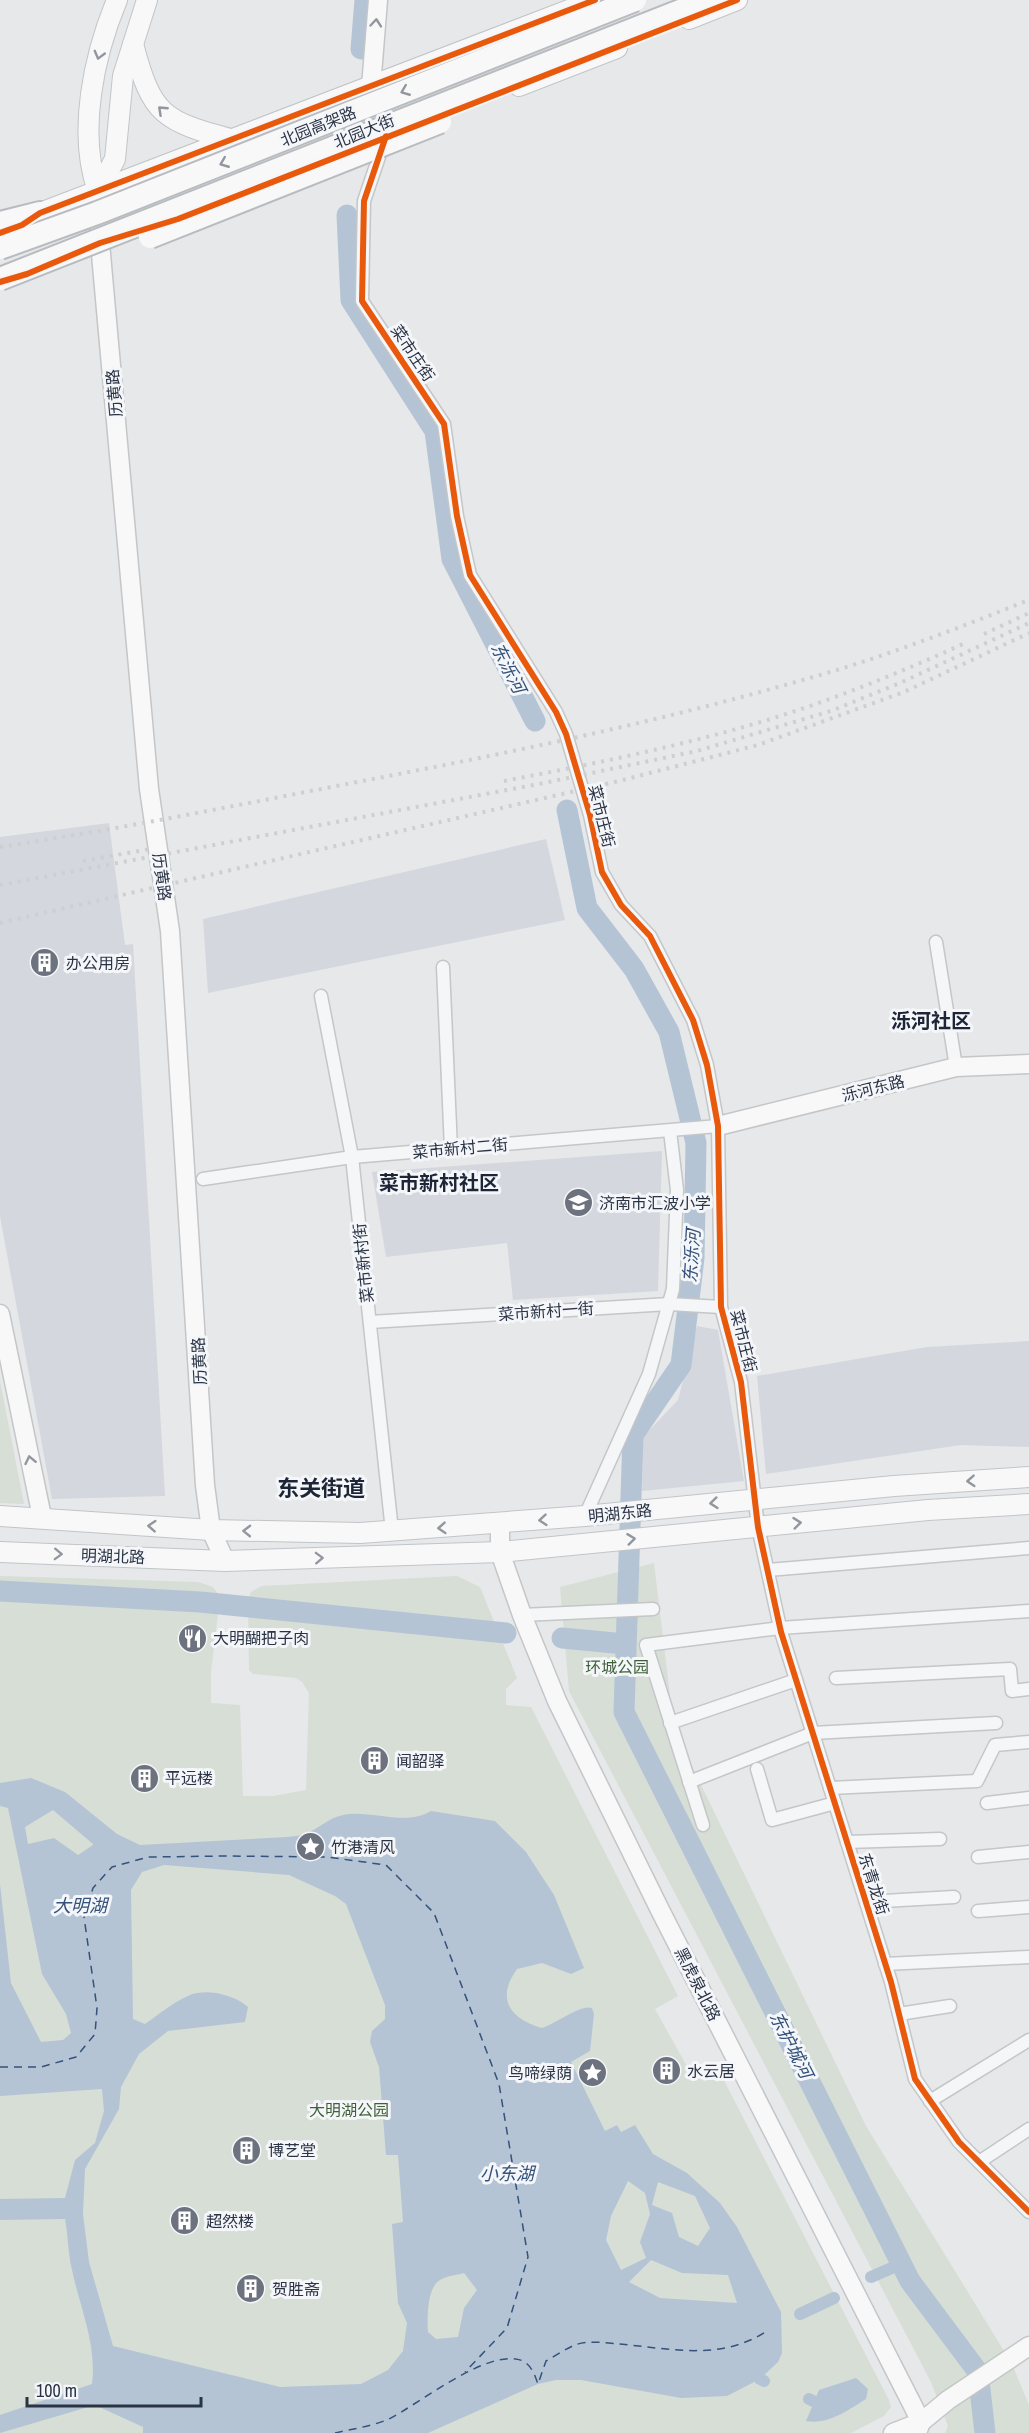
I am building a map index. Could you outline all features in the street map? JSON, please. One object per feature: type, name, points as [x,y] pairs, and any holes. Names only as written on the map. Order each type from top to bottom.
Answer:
[{"type":"highway","name":"北园高架路","points":[[0,248],[97,213],[635,0]]},
{"type":"highway","name":"北园高架路","points":[[3,282],[708,0]]},
{"type":"highway","points":[[3,282],[228,208],[401,139],[549,75]]},
{"type":"highway","points":[[0,223],[40,213]]},
{"type":"main road","name":"历黄路","points":[[98,191],[92,174],[89,144],[93,77],[106,27],[117,0]]},
{"type":"main road","points":[[98,191],[115,159],[123,76],[147,0]]},
{"type":"main road","points":[[0,233],[22,225],[40,213],[595,0]]},
{"type":"main road","name":"北园大街","points":[[3,282],[100,243],[178,219],[737,0]]},
{"type":"main road","points":[[132,43],[148,93],[161,111],[182,124],[234,140]]},
{"type":"main road","name":"明湖东路","points":[[211,1530],[392,1531],[500,1524],[894,1486],[1029,1477]]},
{"type":"main road","name":"明湖东路","points":[[225,1561],[500,1552],[928,1510],[1029,1504]]},
{"type":"main road","name":"明湖北路","points":[[0,1516],[211,1530]]},
{"type":"main road","name":"明湖北路","points":[[0,1552],[225,1561]]},
{"type":"street","points":[[370,87],[378,0]]},
{"type":"street","name":"菜市庄街","points":[[386,136],[364,201],[362,301],[444,424],[457,516],[470,575],[556,712],[566,734],[590,815],[602,872],[621,905],[650,936],[693,1020],[707,1065],[718,1126],[716,1306],[741,1382],[758,1527]]},
{"type":"street","name":"历黄路","points":[[98,191],[100,243],[149,789],[170,932],[203,1456],[211,1530],[225,1561]]},
{"type":"street","points":[[936,942],[956,1067]]},
{"type":"street","points":[[443,967],[451,1149]]},
{"type":"street","name":"菜市新村街","points":[[321,996],[352,1157],[392,1531]]},
{"type":"street","name":"泺河东路","points":[[718,1126],[956,1067],[1029,1064]]},
{"type":"street","name":"菜市新村二街","points":[[203,1179],[352,1157],[718,1126]]},
{"type":"street","points":[[586,1516],[649,1374],[672,1304],[677,1190],[676,1131]]},
{"type":"street","name":"菜市新村一街","points":[[370,1322],[672,1304],[716,1306]]},
{"type":"street","points":[[0,1314],[42,1517]]},
{"type":"street","name":"黑虎泉北路","points":[[500,1524],[500,1552],[522,1615],[557,1701],[865,2312],[915,2430]]},
{"type":"street","name":"东青龙街","points":[[758,1527],[780,1628],[885,1964],[915,2079],[958,2142],[1029,2212]]},
{"type":"street","points":[[768,1570],[1029,1548]]},
{"type":"street","points":[[522,1615],[653,1609]]},
{"type":"street","points":[[703,1825],[646,1645],[780,1628],[1029,1611]]},
{"type":"street","points":[[836,1678],[1010,1670],[1012,1691],[1029,1689]]},
{"type":"street","points":[[670,1723],[796,1680]]},
{"type":"street","points":[[689,1782],[813,1733],[996,1723]]},
{"type":"street","points":[[830,1788],[977,1780],[995,1745],[1029,1742]]},
{"type":"street","points":[[757,1769],[772,1820],[835,1803]]},
{"type":"street","points":[[987,1803],[1029,1798]]},
{"type":"street","points":[[847,1842],[940,1839]]},
{"type":"street","points":[[978,1857],[1029,1852]]},
{"type":"street","points":[[866,1902],[954,1897]]},
{"type":"street","points":[[978,1911],[1029,1907]]},
{"type":"street","points":[[885,1964],[1029,1958]]},
{"type":"street","points":[[899,2014],[950,2006]]},
{"type":"street","points":[[930,2101],[1029,2040]]},
{"type":"street","points":[[979,2162],[1029,2129]]},
{"type":"street","points":[[893,2433],[915,2430],[954,2396],[1029,2346]]},
{"type":"shaded area","points":[[109,823],[125,945],[133,944],[165,1496],[52,1499],[0,1216],[0,837]]},
{"type":"shaded area","points":[[546,839],[565,920],[208,993],[203,919]]},
{"type":"shaded area","name":"济南市汇波小学","points":[[662,1151],[658,1291],[513,1300],[507,1243],[386,1257],[372,1172]]},
{"type":"shaded area","points":[[697,1326],[718,1330],[744,1481],[642,1491],[643,1437],[678,1400]]},
{"type":"shaded area","points":[[1029,1341],[1029,1447],[961,1445],[766,1474],[757,1376],[927,1347]]},
{"type":"green space","points":[[0,1381],[24,1504],[0,1503]]},
{"type":"green space","name":"环城公园","points":[[654,1563],[674,1729],[866,2126],[1012,2364],[1029,2405],[1029,2433],[945,2433],[948,2426],[931,2382],[569,1691],[560,1587]]},
{"type":"green space","name":"大明湖公园","points":[[0,1576],[198,1582],[213,1587],[220,1597],[211,1672],[211,1703],[240,1705],[243,1796],[273,1796],[306,1790],[309,1693],[302,1682],[296,1678],[253,1674],[249,1670],[248,1600],[251,1592],[262,1586],[457,1576],[480,1587],[517,1678],[506,1689],[506,1705],[531,1707],[678,1996],[655,2009],[694,2079],[718,2069],[889,2400],[891,2407],[884,2416],[851,2433],[0,2433]]},
{"type":"water","name":"小东湖","points":[[31,1778],[65,1792],[117,1834],[140,1845],[299,1836],[338,1816],[354,1814],[410,1818],[431,1811],[495,1821],[526,1852],[554,1895],[584,1968],[571,1974],[542,1963],[517,1969],[507,1989],[509,2006],[521,2019],[542,2028],[581,2009],[592,2008],[594,2014],[590,2051],[571,2062],[605,2131],[617,2125],[621,2132],[635,2125],[653,2154],[687,2173],[720,2203],[737,2227],[781,2312],[782,2353],[778,2362],[760,2379],[727,2396],[681,2398],[581,2380],[556,2380],[538,2384],[428,2433],[143,2433],[143,2427],[95,2405],[0,2433],[0,2415],[92,2384],[90,2340],[75,2284],[65,2219],[0,2220],[0,2199],[65,2198],[75,2160],[95,2143],[104,2111],[102,2089],[0,2096],[0,1884],[11,1983],[41,2042],[63,2040],[71,2033],[66,2014],[42,1974],[8,1808],[0,1806],[0,1783]],"holes":[[[53,1810],[93,1845],[78,1855],[54,1838],[28,1844],[25,1827]],[[164,1865],[289,1875],[335,1896],[346,1904],[385,2005],[385,2019],[372,2031],[370,2042],[379,2067],[386,2155],[398,2155],[403,2222],[392,2224],[398,2303],[407,2323],[403,2351],[388,2370],[361,2384],[280,2387],[113,2346],[89,2262],[83,2214],[85,2169],[119,2109],[121,2087],[139,2054],[168,2031],[245,2022],[248,2007],[228,1996],[204,1992],[178,2001],[145,2024],[133,2019],[131,1890],[142,1872]],[[628,2181],[645,2193],[650,2214],[640,2242],[646,2258],[621,2270],[606,2240],[611,2216]],[[658,2182],[695,2196],[710,2228],[698,2246],[679,2237],[672,2213],[652,2205]],[[651,2260],[682,2273],[728,2275],[737,2303],[660,2298],[629,2282]],[[464,2273],[477,2290],[464,2308],[458,2337],[436,2339],[428,2332],[430,2296],[436,2284],[445,2278]]]},
{"type":"water","points":[[856,2378],[868,2389],[866,2399],[830,2419],[806,2421],[819,2390]]},
{"type":"waterway","name":"东泺河","points":[[361,49],[365,0]]},
{"type":"waterway","name":"东泺河","points":[[347,215],[351,300],[435,431],[452,559],[535,721]]},
{"type":"waterway","name":"东护城河","points":[[567,810],[587,908],[634,969],[669,1032],[696,1143],[694,1258],[681,1365],[633,1435],[624,1712],[910,2281],[978,2372],[985,2433]]},
{"type":"waterway","points":[[0,1591],[200,1602],[506,1633]]},
{"type":"waterway","points":[[562,1638],[625,1644]]},
{"type":"waterway","points":[[871,2277],[901,2264]]},
{"type":"waterway","points":[[800,2314],[834,2298]]},
{"type":"waterway","points":[[760,2379],[764,2381]]},
{"type":"waterway","points":[[809,2399],[813,2401]]},
{"type":"ferry route","points":[[0,2067],[41,2067],[76,2057],[95,2034],[97,2008],[84,1917],[93,1888],[112,1867],[148,1857],[225,1856],[327,1857],[386,1865],[434,1913],[499,2084],[528,2257],[507,2328],[465,2372]]},
{"type":"ferry route","points":[[335,2433],[389,2419],[455,2379],[492,2362],[509,2359],[523,2361],[531,2368],[538,2384],[546,2361],[580,2343],[696,2351],[714,2350],[750,2340],[767,2331]]},
{"type":"railway","points":[[0,847],[134,825],[414,771],[643,722],[841,669],[1029,600]]},
{"type":"railway","points":[[984,634],[1029,613]]},
{"type":"railway","points":[[0,885],[539,784],[697,751],[831,711],[900,683],[1029,623]]},
{"type":"railway","points":[[0,923],[619,781],[758,745],[904,692],[1029,633]]},
{"type":"railway","points":[[504,781],[630,756],[754,724],[860,688],[963,644]]},
{"type":"railway","points":[[83,861],[150,849]]},
{"type":"cycle path","points":[[0,233],[22,225],[40,213],[595,0]]},
{"type":"cycle path","points":[[0,282],[27,274],[100,243],[178,219],[737,0]]},
{"type":"cycle path","points":[[386,136],[364,201],[362,301],[444,424],[457,516],[470,575],[556,712],[566,734],[590,815],[602,872],[621,905],[650,936],[693,1020],[707,1065],[718,1126],[721,1307],[741,1382],[758,1527],[781,1632],[891,1982],[915,2079],[959,2142],[1029,2212]]},
{"type":"place","name":"办公用房","points":[[45,963]]},
{"type":"place","name":"济南市汇波小学","points":[[578,1203]]},
{"type":"place","name":"大明醐把子肉","points":[[192,1638]]},
{"type":"place","name":"闻韶驿","points":[[375,1761]]},
{"type":"place","name":"平远楼","points":[[144,1778]]},
{"type":"place","name":"竹港清风","points":[[310,1847]]},
{"type":"place","name":"水云居","points":[[666,2071]]},
{"type":"place","name":"鸟啼绿荫","points":[[593,2073]]},
{"type":"place","name":"博艺堂","points":[[247,2150]]},
{"type":"place","name":"超然楼","points":[[185,2221]]},
{"type":"place","name":"贺胜斋","points":[[251,2289]]},
{"type":"district","name":"泺河社区","points":[[931,1021]]},
{"type":"district","name":"菜市新村社区","points":[[439,1183]]},
{"type":"district","name":"东关街道","points":[[321,1488]]},
{"type":"water label","name":"大明湖","points":[[80,1906]]}]
